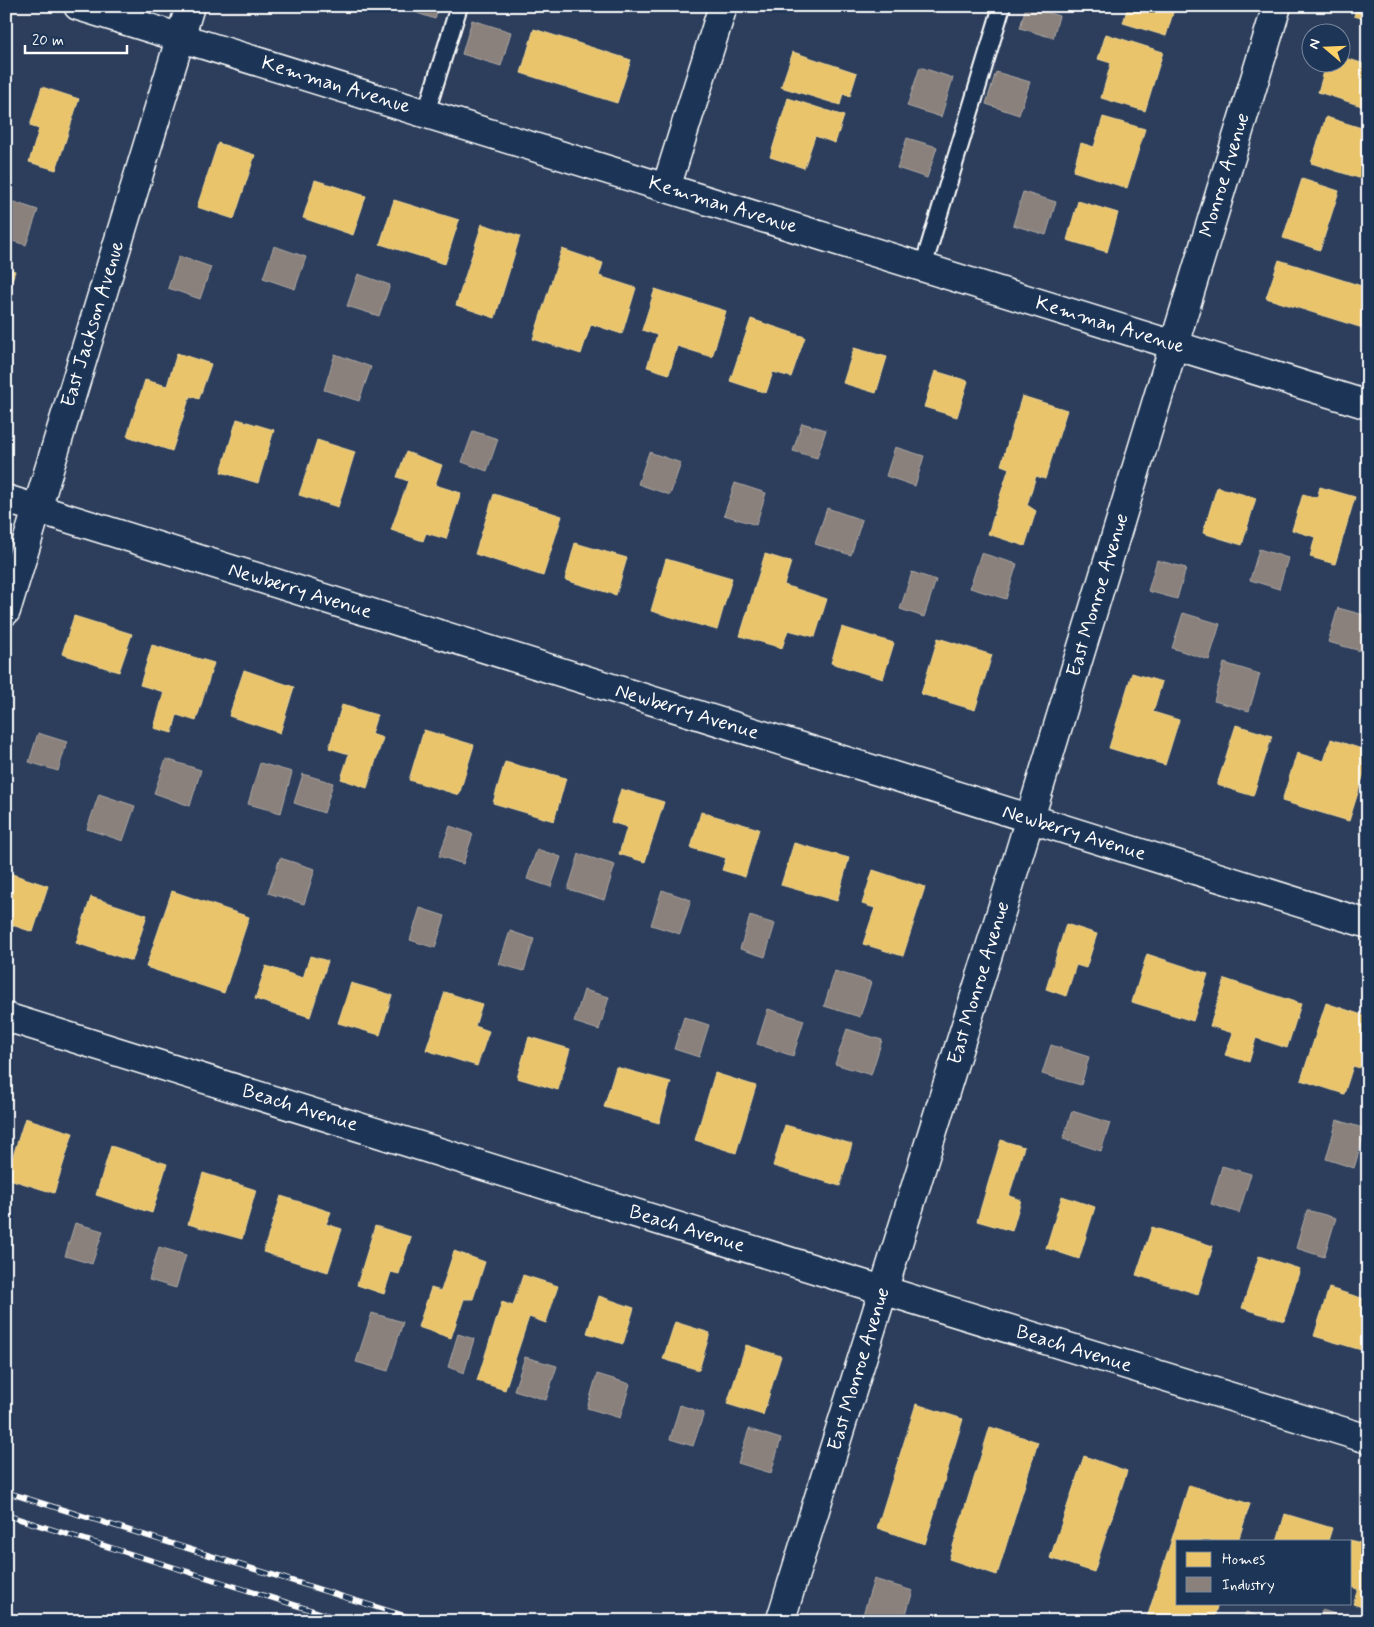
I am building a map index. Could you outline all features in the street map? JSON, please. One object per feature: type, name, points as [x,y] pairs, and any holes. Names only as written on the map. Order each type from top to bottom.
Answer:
[{"type":"street","name":"Kemman Avenue","points":[[78,6],[1368,405]]},
{"type":"street","name":"East Jackson Avenue","points":[[6,611],[190,6]]},
{"type":"street","points":[[666,188],[723,6]]},
{"type":"street","name":"Monroe Avenue","points":[[1173,344],[1277,6]]},
{"type":"street","name":"East Monroe Avenue","points":[[781,1619],[1030,819],[1173,344]]},
{"type":"street","name":"Newberry Avenue","points":[[6,499],[1368,924]]},
{"type":"street","name":"Beach Avenue","points":[[6,1017],[1368,1439]]},
{"type":"lane","points":[[426,113],[459,6]]},
{"type":"lane","points":[[923,267],[1002,6]]},
{"type":"building: Homes","points":[[1128,6],[1175,6],[1166,36],[1123,23]]},
{"type":"building: Homes","points":[[1357,6],[1368,6],[1368,20],[1354,16]]},
{"type":"building: Homes","points":[[534,29],[631,60],[617,103],[521,73]]},
{"type":"building: Homes","points":[[1106,34],[1163,52],[1145,111],[1101,98],[1111,63],[1098,59]]},
{"type":"building: Homes","points":[[793,52],[857,73],[850,96],[843,93],[840,105],[781,87]]},
{"type":"building: Homes","points":[[1352,60],[1368,65],[1368,108],[1318,92],[1324,72],[1352,72]]},
{"type":"building: Homes","points":[[42,87],[79,99],[56,170],[29,162],[39,129],[30,126]]},
{"type":"building: Homes","points":[[788,98],[844,116],[835,143],[815,136],[804,168],[770,157]]},
{"type":"building: Homes","points":[[1103,117],[1145,129],[1127,188],[1073,171],[1081,143],[1094,147]]},
{"type":"building: Homes","points":[[1326,117],[1368,130],[1368,159],[1362,179],[1311,163]]},
{"type":"building: Homes","points":[[218,143],[255,155],[234,219],[197,207]]},
{"type":"building: Homes","points":[[1302,179],[1339,191],[1320,250],[1283,238]]},
{"type":"building: Homes","points":[[315,180],[366,196],[353,235],[303,218]]},
{"type":"building: Homes","points":[[394,200],[459,220],[445,264],[380,244]]},
{"type":"building: Homes","points":[[1078,201],[1118,213],[1107,252],[1067,240]]},
{"type":"building: Homes","points":[[482,224],[520,236],[495,318],[456,305]]},
{"type":"building: Homes","points":[[562,249],[603,263],[599,276],[636,288],[622,334],[591,324],[581,354],[533,339]]},
{"type":"building: Homes","points":[[1279,260],[1368,288],[1368,323],[1366,329],[1266,298]]},
{"type":"building: Homes","points":[[6,268],[15,271],[6,298]]},
{"type":"building: Homes","points":[[655,289],[726,311],[712,357],[677,346],[669,374],[647,367],[657,335],[642,330]]},
{"type":"building: Homes","points":[[751,319],[805,337],[791,377],[773,372],[766,393],[730,381]]},
{"type":"building: Homes","points":[[854,348],[887,357],[876,393],[843,383]]},
{"type":"building: Homes","points":[[177,353],[211,364],[199,399],[190,396],[172,451],[127,436],[145,380],[167,386]]},
{"type":"building: Homes","points":[[935,371],[968,381],[957,417],[924,407]]},
{"type":"building: Homes","points":[[1022,396],[1067,410],[1045,479],[1036,476],[1027,505],[1036,511],[1025,546],[988,534],[1009,468],[1001,465]]},
{"type":"building: Homes","points":[[237,419],[274,430],[258,483],[221,472]]},
{"type":"building: Homes","points":[[317,440],[355,452],[338,507],[299,495]]},
{"type":"building: Homes","points":[[406,452],[442,465],[435,485],[461,493],[446,539],[426,533],[423,541],[391,530],[408,481],[397,477]]},
{"type":"building: Homes","points":[[1217,487],[1256,498],[1242,545],[1203,533]]},
{"type":"building: Homes","points":[[1320,487],[1355,497],[1335,564],[1310,557],[1315,537],[1292,530],[1303,494],[1317,498]]},
{"type":"building: Homes","points":[[494,494],[562,516],[543,576],[475,554]]},
{"type":"building: Homes","points":[[575,543],[627,558],[616,595],[565,580]]},
{"type":"building: Homes","points":[[765,554],[791,562],[784,585],[827,599],[815,637],[788,630],[782,648],[740,636]]},
{"type":"building: Homes","points":[[666,559],[732,578],[717,630],[651,611]]},
{"type":"building: Homes","points":[[74,616],[132,634],[119,672],[62,654]]},
{"type":"building: Homes","points":[[842,627],[894,643],[883,679],[831,663]]},
{"type":"building: Homes","points":[[938,638],[992,655],[975,710],[921,694]]},
{"type":"building: Homes","points":[[152,645],[214,663],[196,721],[177,715],[172,733],[154,728],[164,692],[140,685]]},
{"type":"building: Homes","points":[[244,670],[294,687],[280,733],[229,716]]},
{"type":"building: Homes","points":[[1132,673],[1162,682],[1153,712],[1179,720],[1165,765],[1109,748]]},
{"type":"building: Homes","points":[[342,705],[377,715],[371,734],[383,738],[367,788],[341,779],[349,754],[329,748]]},
{"type":"building: Homes","points":[[1236,725],[1272,736],[1253,796],[1217,785]]},
{"type":"building: Homes","points":[[424,730],[474,745],[459,795],[409,780]]},
{"type":"building: Homes","points":[[1331,739],[1368,751],[1368,761],[1349,821],[1282,801],[1297,753],[1324,761]]},
{"type":"building: Homes","points":[[505,762],[566,778],[554,821],[493,803]]},
{"type":"building: Homes","points":[[621,789],[664,802],[645,862],[619,854],[627,827],[611,822]]},
{"type":"building: Homes","points":[[701,812],[759,829],[745,877],[722,870],[726,858],[691,848]]},
{"type":"building: Homes","points":[[794,843],[849,858],[837,901],[781,885]]},
{"type":"building: Homes","points":[[873,870],[925,887],[903,956],[863,944],[875,908],[862,904]]},
{"type":"building: Homes","points":[[6,872],[48,886],[33,932],[6,923]]},
{"type":"building: Homes","points":[[172,891],[249,917],[224,993],[146,967]]},
{"type":"building: Homes","points":[[91,897],[147,915],[132,961],[76,943]]},
{"type":"building: Homes","points":[[1066,924],[1097,934],[1086,968],[1076,965],[1066,996],[1046,989]]},
{"type":"building: Homes","points":[[1147,954],[1208,974],[1193,1021],[1132,1002]]},
{"type":"building: Homes","points":[[310,956],[328,961],[310,1017],[255,999],[266,966],[303,978]]},
{"type":"building: Homes","points":[[1225,979],[1301,1004],[1287,1048],[1256,1038],[1249,1062],[1225,1055],[1233,1033],[1210,1026]]},
{"type":"building: Homes","points":[[351,983],[392,995],[380,1035],[338,1023]]},
{"type":"building: Homes","points":[[445,992],[482,1004],[475,1026],[489,1031],[477,1066],[426,1050]]},
{"type":"building: Homes","points":[[1326,1003],[1368,1017],[1368,1068],[1367,1070],[1353,1066],[1344,1094],[1301,1080]]},
{"type":"building: Homes","points":[[529,1037],[570,1049],[558,1090],[517,1078]]},
{"type":"building: Homes","points":[[616,1067],[671,1082],[659,1123],[604,1107]]},
{"type":"building: Homes","points":[[715,1073],[756,1086],[736,1153],[695,1140]]},
{"type":"building: Homes","points":[[25,1118],[73,1133],[54,1193],[6,1178]]},
{"type":"building: Homes","points":[[785,1125],[852,1144],[840,1186],[773,1166]]},
{"type":"building: Homes","points":[[1001,1140],[1024,1147],[1009,1196],[1021,1200],[1012,1231],[977,1221]]},
{"type":"building: Homes","points":[[111,1146],[167,1164],[152,1213],[96,1195]]},
{"type":"building: Homes","points":[[203,1173],[256,1190],[242,1239],[188,1224]]},
{"type":"building: Homes","points":[[281,1196],[331,1212],[326,1224],[342,1229],[328,1272],[263,1252]]},
{"type":"building: Homes","points":[[1062,1196],[1095,1207],[1079,1259],[1046,1248]]},
{"type":"building: Homes","points":[[375,1226],[411,1237],[399,1274],[391,1272],[384,1294],[357,1285]]},
{"type":"building: Homes","points":[[1152,1227],[1213,1246],[1198,1294],[1136,1275]]},
{"type":"building: Homes","points":[[454,1251],[485,1262],[473,1299],[464,1299],[451,1338],[418,1327],[431,1288],[441,1291]]},
{"type":"building: Homes","points":[[1259,1256],[1300,1269],[1284,1321],[1242,1308]]},
{"type":"building: Homes","points":[[523,1275],[558,1286],[546,1323],[529,1317],[505,1390],[477,1381],[502,1302],[513,1306]]},
{"type":"building: Homes","points":[[1329,1288],[1368,1300],[1368,1352],[1314,1336]]},
{"type":"building: Homes","points":[[599,1296],[634,1308],[623,1344],[587,1333]]},
{"type":"building: Homes","points":[[675,1322],[710,1333],[699,1370],[663,1359]]},
{"type":"building: Homes","points":[[746,1345],[781,1356],[763,1415],[727,1404]]},
{"type":"building: Homes","points":[[916,1404],[963,1419],[925,1544],[877,1528]]},
{"type":"building: Homes","points":[[990,1427],[1038,1442],[997,1575],[949,1559]]},
{"type":"building: Homes","points":[[1084,1456],[1127,1471],[1094,1572],[1050,1558]]},
{"type":"building: Homes","points":[[1189,1485],[1250,1504],[1238,1540],[1176,1540],[1176,1604],[1218,1604],[1213,1621],[1146,1621]]},
{"type":"building: Homes","points":[[1285,1514],[1332,1528],[1328,1540],[1277,1540]]},
{"type":"building: Homes","points":[[1352,1541],[1368,1545],[1368,1609],[1353,1604],[1358,1589],[1352,1588]]},
{"type":"building: Industry","points":[[419,6],[439,6],[435,19],[417,13]]},
{"type":"building: Industry","points":[[1026,6],[1059,16],[1053,38],[1020,28]]},
{"type":"building: Industry","points":[[472,20],[511,32],[501,66],[462,54]]},
{"type":"building: Industry","points":[[920,67],[953,78],[941,117],[907,106]]},
{"type":"building: Industry","points":[[996,72],[1030,82],[1019,115],[986,104]]},
{"type":"building: Industry","points":[[907,138],[937,147],[927,178],[897,168]]},
{"type":"building: Industry","points":[[1023,192],[1056,202],[1046,235],[1013,225]]},
{"type":"building: Industry","points":[[8,200],[38,210],[26,245],[6,239],[6,206]]},
{"type":"building: Industry","points":[[274,246],[306,257],[295,289],[263,278]]},
{"type":"building: Industry","points":[[179,256],[211,267],[200,299],[168,288]]},
{"type":"building: Industry","points":[[358,274],[390,285],[379,316],[347,306]]},
{"type":"building: Industry","points":[[335,354],[371,367],[359,401],[324,390]]},
{"type":"building: Industry","points":[[802,423],[826,430],[817,458],[793,451]]},
{"type":"building: Industry","points":[[473,431],[498,439],[487,471],[462,462]]},
{"type":"building: Industry","points":[[895,447],[924,456],[915,486],[886,476]]},
{"type":"building: Industry","points":[[649,452],[681,463],[670,495],[638,484]]},
{"type":"building: Industry","points":[[735,483],[766,493],[756,525],[724,515]]},
{"type":"building: Industry","points":[[827,508],[862,520],[851,555],[815,544]]},
{"type":"building: Industry","points":[[1259,549],[1288,558],[1279,589],[1250,580]]},
{"type":"building: Industry","points":[[981,553],[1017,564],[1006,599],[970,588]]},
{"type":"building: Industry","points":[[1157,560],[1186,568],[1177,599],[1148,591]]},
{"type":"building: Industry","points":[[912,572],[936,580],[924,617],[900,609]]},
{"type":"building: Industry","points":[[1338,608],[1368,616],[1368,627],[1361,651],[1328,642]]},
{"type":"building: Industry","points":[[1183,613],[1220,624],[1209,660],[1172,648]]},
{"type":"building: Industry","points":[[1224,663],[1260,674],[1249,711],[1214,701]]},
{"type":"building: Industry","points":[[38,733],[67,742],[58,771],[29,762]]},
{"type":"building: Industry","points":[[166,759],[201,770],[190,806],[154,793]]},
{"type":"building: Industry","points":[[260,763],[292,772],[281,813],[248,804]]},
{"type":"building: Industry","points":[[303,774],[333,783],[324,813],[294,803]]},
{"type":"building: Industry","points":[[99,794],[135,806],[123,841],[87,829]]},
{"type":"building: Industry","points":[[450,826],[473,834],[463,864],[439,856]]},
{"type":"building: Industry","points":[[537,849],[561,857],[551,887],[527,879]]},
{"type":"building: Industry","points":[[579,854],[615,865],[604,900],[568,889]]},
{"type":"building: Industry","points":[[280,858],[315,869],[304,904],[268,893]]},
{"type":"building: Industry","points":[[662,890],[691,900],[680,934],[651,925]]},
{"type":"building: Industry","points":[[420,908],[445,916],[435,948],[410,940]]},
{"type":"building: Industry","points":[[750,916],[775,924],[765,957],[740,949]]},
{"type":"building: Industry","points":[[510,931],[534,939],[524,971],[499,964]]},
{"type":"building: Industry","points":[[835,971],[871,982],[860,1017],[824,1006]]},
{"type":"building: Industry","points":[[584,990],[609,997],[599,1030],[574,1022]]},
{"type":"building: Industry","points":[[768,1009],[804,1020],[793,1056],[757,1044]]},
{"type":"building: Industry","points":[[684,1017],[709,1025],[699,1057],[674,1049]]},
{"type":"building: Industry","points":[[847,1029],[882,1040],[871,1075],[835,1064]]},
{"type":"building: Industry","points":[[1051,1045],[1089,1057],[1081,1085],[1042,1074]]},
{"type":"building: Industry","points":[[1072,1111],[1110,1123],[1101,1151],[1063,1139]]},
{"type":"building: Industry","points":[[1337,1120],[1366,1129],[1354,1168],[1326,1159]]},
{"type":"building: Industry","points":[[1222,1166],[1251,1174],[1239,1213],[1211,1204]]},
{"type":"building: Industry","points":[[1307,1210],[1336,1218],[1324,1257],[1296,1248]]},
{"type":"building: Industry","points":[[75,1223],[103,1231],[92,1264],[65,1256]]},
{"type":"building: Industry","points":[[159,1247],[186,1255],[176,1288],[149,1280]]},
{"type":"building: Industry","points":[[372,1313],[403,1322],[388,1371],[356,1362]]},
{"type":"building: Industry","points":[[458,1334],[474,1339],[464,1373],[448,1367]]},
{"type":"building: Industry","points":[[525,1357],[557,1366],[546,1400],[514,1390]]},
{"type":"building: Industry","points":[[597,1374],[630,1384],[620,1418],[587,1408]]},
{"type":"building: Industry","points":[[680,1405],[704,1413],[693,1446],[670,1439]]},
{"type":"building: Industry","points":[[749,1429],[781,1439],[771,1473],[738,1463]]},
{"type":"building: Industry","points":[[874,1579],[913,1591],[904,1621],[861,1621]]},
{"type":"building: Industry","points":[[1322,1610],[1357,1621],[1319,1621]]},
{"type":"building: Industry","points":[[1246,1612],[1273,1621],[1243,1621]]},
{"type":"building: Industry","points":[[918,1615],[937,1621],[916,1621]]},
{"type":"railway","points":[[6,1492],[421,1621]]},
{"type":"railway","points":[[6,1515],[346,1621]]}]
